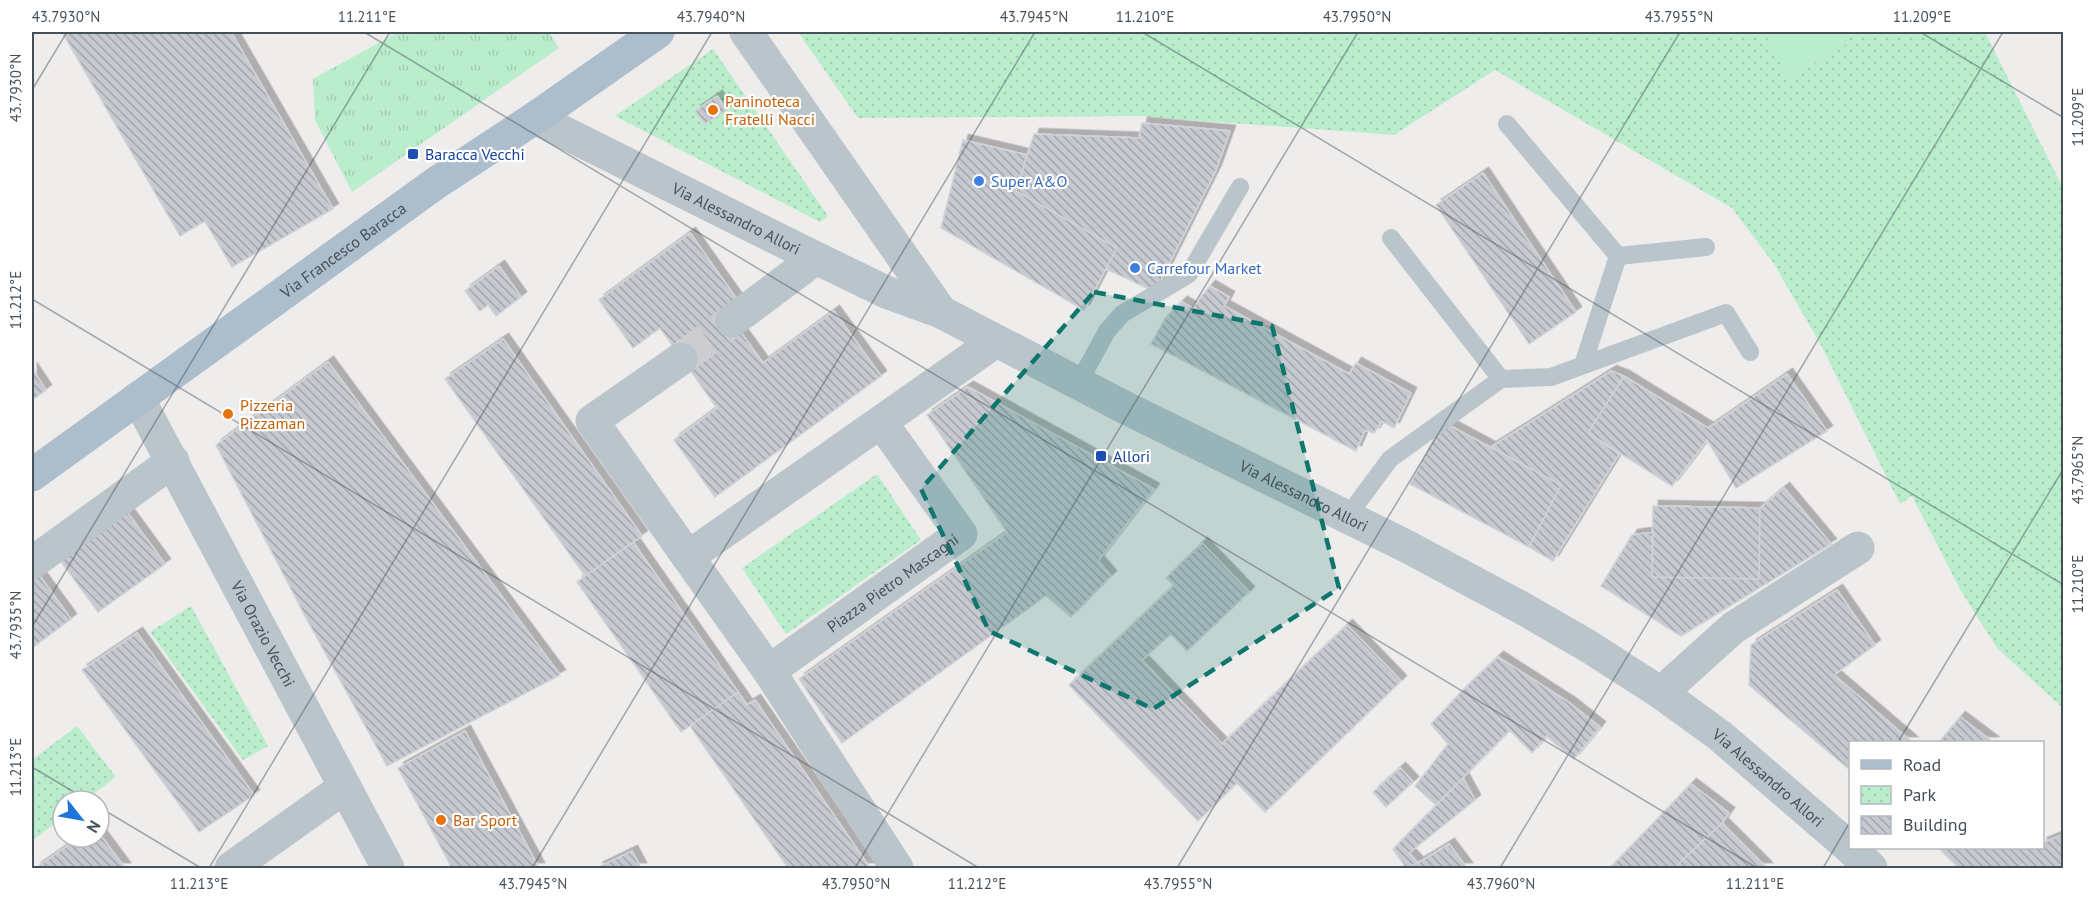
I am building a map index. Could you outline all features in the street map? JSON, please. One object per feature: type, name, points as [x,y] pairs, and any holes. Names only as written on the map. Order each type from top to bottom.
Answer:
[{"type":"main road","name":"Via Francesco Baracca","points":[[32,475],[436,183],[535,118],[658,32]]},
{"type":"street","name":"Via Alessandro Allori","points":[[746,32],[941,312]]},
{"type":"street","name":"Via Alessandro Allori","points":[[535,118],[886,292],[941,312],[1078,384],[1347,517],[1522,608],[1661,693],[1719,735],[1849,848]]},
{"type":"street","points":[[732,321],[816,258]]},
{"type":"street","points":[[688,557],[996,341]]},
{"type":"street","points":[[681,359],[592,421],[769,671],[897,868]]},
{"type":"street","name":"Via Orazio Vecchi","points":[[138,398],[388,868]]},
{"type":"street","name":"Piazza Pietro Mascagni","points":[[769,671],[961,534],[881,422]]},
{"type":"street","points":[[32,563],[173,461]]},
{"type":"street","points":[[1661,693],[1733,628],[1858,548]]},
{"type":"street","points":[[231,868],[345,787]]},
{"type":"street","name":"Via Alessandro Allori","points":[[1850,849],[1871,868]]},
{"type":"lane","points":[[1507,124],[1618,256]]},
{"type":"lane","points":[[1078,384],[1107,331],[1122,314],[1189,274],[1240,187]]},
{"type":"lane","points":[[1391,238],[1501,379]]},
{"type":"lane","points":[[1618,256],[1706,247]]},
{"type":"lane","points":[[1583,365],[1618,256]]},
{"type":"lane","points":[[1347,517],[1390,459],[1501,379],[1551,377],[1726,313],[1750,352]]},
{"type":"highlighted area","points":[[1094,292],[1272,326],[1339,588],[1153,709],[989,631],[921,489]]},
{"type":"green space","points":[[398,32],[549,32],[559,48],[352,192],[315,120],[313,79]]},
{"type":"green space","points":[[798,32],[1985,32],[2063,188],[2063,708],[1997,648],[1961,591],[1912,496],[1900,504],[1821,345],[1774,264],[1732,208],[1495,70],[1394,135],[1139,116],[858,118]]},
{"type":"green space","points":[[1764,32],[1841,32],[1847,44],[1789,79]]},
{"type":"green space","points":[[713,49],[828,216],[820,222],[615,116]]},
{"type":"green space","points":[[877,474],[921,540],[786,634],[742,568]]},
{"type":"green space","points":[[191,606],[268,746],[243,760],[150,632]]},
{"type":"green space","points":[[77,726],[116,777],[100,789],[51,789],[51,826],[32,841],[32,760]]},
{"type":"building","points":[[62,32],[231,32],[333,209],[232,267],[205,221],[180,236]]},
{"type":"building","points":[[717,96],[727,110],[705,124],[695,111]]},
{"type":"building","points":[[1142,123],[1230,131],[1216,170],[1155,292],[1106,269],[1117,248],[1016,191],[1034,134],[1139,138]]},
{"type":"building","points":[[963,140],[1027,155],[1016,191],[1117,248],[1084,310],[941,228]]},
{"type":"building","points":[[1483,173],[1576,312],[1529,344],[1436,205]]},
{"type":"building","points":[[690,233],[741,305],[728,315],[763,363],[834,311],[881,376],[715,497],[674,440],[717,408],[660,328],[633,348],[599,300]]},
{"type":"building","points":[[499,266],[521,297],[496,316],[488,305],[480,311],[465,291]]},
{"type":"building","points":[[1210,286],[1229,297],[1224,306],[1349,374],[1356,363],[1411,393],[1394,428],[1382,421],[1374,433],[1365,430],[1356,451],[1151,344],[1166,317],[1182,302],[1192,308]]},
{"type":"building","points":[[503,339],[642,536],[585,576],[445,379]]},
{"type":"building","points":[[328,362],[560,675],[387,766],[305,616],[216,445]]},
{"type":"building","points":[[32,369],[46,390],[32,400]]},
{"type":"building","points":[[1611,371],[1624,376],[1588,433],[1619,454],[1553,561],[1529,547],[1561,485],[1491,447]]},
{"type":"building","points":[[1787,374],[1827,431],[1736,488],[1707,440],[1672,486],[1588,433],[1624,376],[1708,428]]},
{"type":"building","points":[[968,387],[1154,489],[1098,561],[1111,576],[1071,617],[1046,596],[842,743],[799,679],[1007,532],[927,415]]},
{"type":"building","points":[[1443,422],[1561,485],[1529,547],[1410,484]]},
{"type":"building","points":[[1784,488],[1831,544],[1681,636],[1601,586],[1632,535],[1653,532],[1652,577],[1759,579],[1760,508]]},
{"type":"building","points":[[1653,506],[1760,508],[1759,579],[1652,577]]},
{"type":"building","points":[[124,508],[165,564],[98,612],[57,556]]},
{"type":"building","points":[[633,542],[738,692],[681,732],[577,582]]},
{"type":"building","points":[[1202,543],[1249,592],[1187,651],[1171,634],[1142,660],[1222,744],[1347,625],[1401,681],[1265,812],[1237,783],[1198,821],[1069,685],[1174,585],[1166,578]]},
{"type":"building","points":[[39,575],[71,619],[32,648],[32,581]]},
{"type":"building","points":[[1837,590],[1875,645],[1834,675],[1911,741],[1849,741],[1849,769],[1749,685],[1751,645]]},
{"type":"building","points":[[137,633],[254,795],[199,832],[82,670]]},
{"type":"building","points":[[1498,657],[1570,703],[1600,727],[1574,759],[1546,736],[1532,753],[1467,686]]},
{"type":"building","points":[[1467,686],[1510,730],[1436,805],[1415,786],[1448,744],[1431,724]]},
{"type":"building","points":[[738,692],[747,705],[755,700],[870,868],[788,868],[690,726]]},
{"type":"building","points":[[1960,717],[1992,741],[1940,741]]},
{"type":"building","points":[[465,731],[539,868],[452,868],[398,768]]},
{"type":"building","points":[[1400,768],[1413,782],[1386,807],[1373,792]]},
{"type":"building","points":[[1463,778],[1475,800],[1409,853],[1418,863],[1406,868],[1393,849]]},
{"type":"building","points":[[1691,784],[1729,813],[1722,823],[1674,868],[1610,868]]},
{"type":"building","points":[[1722,823],[1767,868],[1674,868]]},
{"type":"building","points":[[2064,834],[2064,868],[2029,868],[2023,865],[2020,868],[1959,868],[1939,849],[2044,849],[2044,842]]},
{"type":"building","points":[[1449,844],[1467,868],[1408,868],[1418,863]]},
{"type":"building","points":[[63,849],[111,849],[125,868],[36,868]]},
{"type":"building","points":[[632,851],[641,868],[597,868]]},
{"type":"tunnel","points":[[681,359],[732,321]]},
{"type":"place","name":"Paninoteca Fratelli Nacci","points":[[713,110]]},
{"type":"place","name":"Baracca Vecchi","points":[[413,154]]},
{"type":"place","name":"Super A&O","points":[[979,181]]},
{"type":"place","name":"Carrefour Market","points":[[1135,268]]},
{"type":"place","name":"Pizzeria Pizzaman","points":[[228,414]]},
{"type":"place","name":"Allori","points":[[1101,456]]},
{"type":"place","name":"Bar Sport","points":[[441,820]]}]
